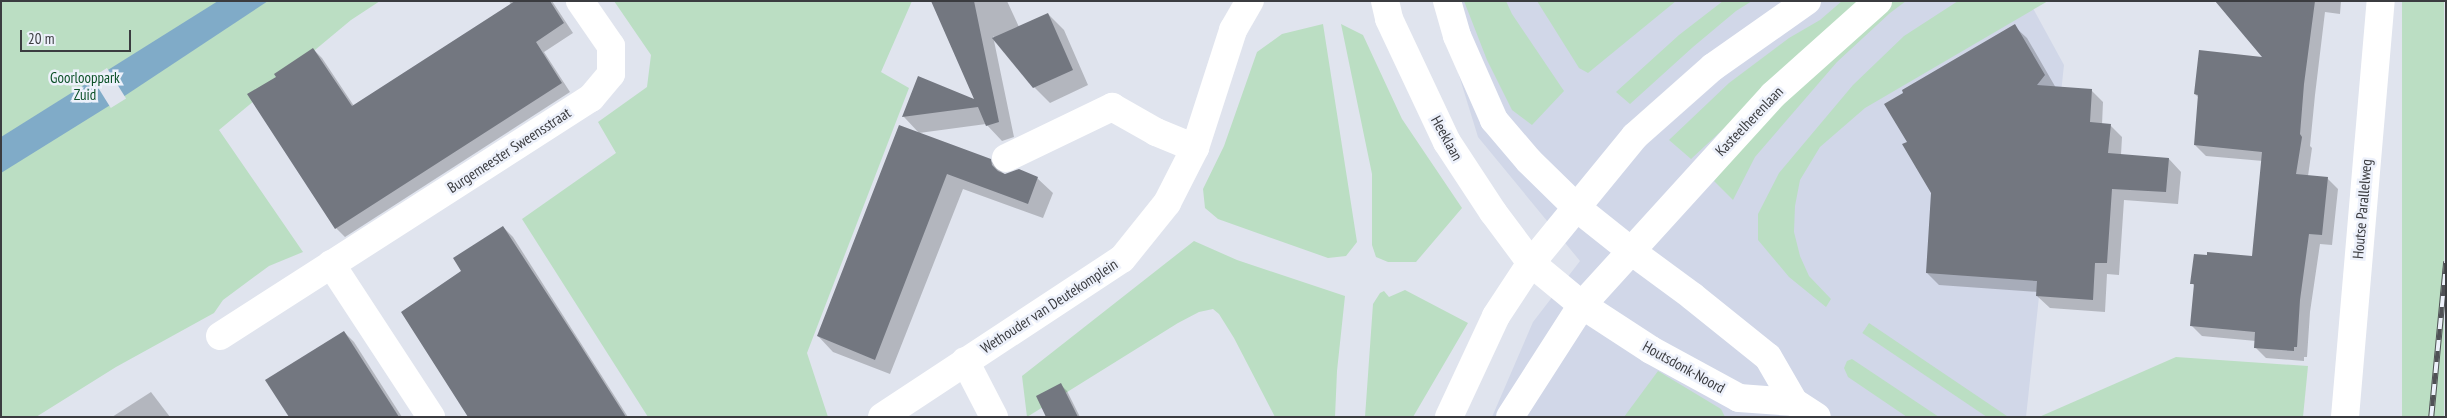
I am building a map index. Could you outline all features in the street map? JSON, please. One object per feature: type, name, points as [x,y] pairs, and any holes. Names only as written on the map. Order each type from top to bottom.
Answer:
[{"type":"street","name":"Burgemeester Sweensstraat","points":[[220,336],[590,98],[611,74],[611,46],[580,1]]},
{"type":"street","name":"Wethouder van Deutekomplein","points":[[882,417],[964,360],[1122,259],[1167,203],[1195,148],[1233,30],[1250,1]]},
{"type":"street","name":"Heeklaan","points":[[1385,1],[1389,20],[1447,142],[1493,212],[1531,263],[1582,305]]},
{"type":"street","points":[[1447,1],[1457,36],[1494,120],[1529,161],[1577,208],[1631,251],[1582,305],[1510,417]]},
{"type":"street","points":[[1449,417],[1496,316],[1531,263],[1635,136],[1713,67],[1807,1]]},
{"type":"street","name":"Kasteelherenlaan","points":[[1631,251],[1685,189],[1773,95],[1878,1]]},
{"type":"street","name":"Houtse Parallelweg","points":[[2345,417],[2381,1]]},
{"type":"street","points":[[1006,158],[1112,107],[1156,132],[1195,148]]},
{"type":"street","name":"Houtsdonk-Noord","points":[[1631,251],[1692,296],[1768,358],[1789,409]]},
{"type":"street","points":[[331,264],[431,417]]},
{"type":"street","name":"Houtsdonk-Noord","points":[[1582,305],[1651,350],[1739,398],[1817,417]]},
{"type":"street","points":[[964,360],[994,417]]},
{"type":"shaded area","points":[[1436,1],[2029,1],[2064,65],[2026,417],[1492,417],[1533,322],[1580,261],[1478,137]]},
{"type":"green space","name":"Goorlooppark Zuid","points":[[1,1],[380,1],[351,20],[219,130],[303,252],[269,266],[223,300],[214,313],[116,367],[36,417],[1,417]]},
{"type":"green space","points":[[614,1],[912,1],[881,72],[909,88],[807,353],[828,417],[648,417],[522,219],[616,153],[598,122],[647,87],[651,55]]},
{"type":"green space","points":[[1464,1],[1506,1],[1512,14],[1564,91],[1532,125],[1512,110],[1487,60]]},
{"type":"green space","points":[[1537,1],[1676,1],[1588,73],[1579,68]]},
{"type":"green space","points":[[1723,1],[1752,1],[1736,11],[1693,47],[1630,104],[1616,92],[1679,35]]},
{"type":"green space","points":[[1842,1],[1861,1],[1691,159],[1669,140],[1729,83],[1789,38],[1820,20]]},
{"type":"green space","points":[[1892,1],[1906,1],[1890,13],[1837,62],[1755,157],[1733,200],[1714,181],[1760,120]]},
{"type":"green space","points":[[1958,1],[2048,1],[1865,108],[1820,147],[1800,180],[1795,206],[1794,232],[1800,256],[1809,276],[1831,299],[1826,307],[1789,277],[1758,240],[1758,214],[1779,173],[1853,85],[1904,36]]},
{"type":"green space","points":[[2402,1],[2444,1],[2444,417],[2402,417]]},
{"type":"green space","points":[[1323,24],[1357,242],[1346,256],[1328,258],[1218,219],[1205,208],[1203,189],[1224,146],[1257,52],[1282,34]]},
{"type":"green space","points":[[1341,24],[1363,35],[1402,119],[1462,208],[1416,262],[1388,262],[1376,257],[1372,245],[1372,174]]},
{"type":"green space","points":[[1194,241],[1237,260],[1345,296],[1337,371],[1335,417],[1275,417],[1234,338],[1219,314],[1213,309],[1199,312],[1178,323],[1027,417],[1022,376]]},
{"type":"green space","points":[[1405,290],[1468,323],[1413,417],[1365,417],[1373,304],[1380,293],[1384,291],[1389,297]]},
{"type":"green space","points":[[1869,323],[2008,417],[1987,417],[1862,333]]},
{"type":"green space","points":[[2176,357],[2308,366],[2303,417],[2039,417]]},
{"type":"green space","points":[[1852,359],[1939,417],[1907,417],[1848,377],[1844,368],[1847,361]]},
{"type":"green space","points":[[1658,371],[1721,409],[1725,417],[1624,417]]},
{"type":"water","points":[[218,1],[268,1],[120,99],[1,173],[1,137]]},
{"type":"pier","points":[[107,68],[126,99],[111,108],[92,78]]},
{"type":"building","points":[[515,1],[550,1],[564,23],[536,42],[562,83],[335,229],[247,94],[276,77],[274,74],[313,48],[352,106]]},
{"type":"building","points":[[931,1],[974,1],[999,122],[986,126],[978,107],[902,117],[918,76],[974,99]]},
{"type":"building","points":[[2215,1],[2315,1],[2304,84],[2300,134],[2302,137],[2296,174],[2328,177],[2322,235],[2309,234],[2300,300],[2297,347],[2294,347],[2294,351],[2254,348],[2255,332],[2190,326],[2194,284],[2190,284],[2194,254],[2207,255],[2207,252],[2252,256],[2262,152],[2194,145],[2198,95],[2194,94],[2199,50],[2262,57]]},
{"type":"building","points":[[1048,13],[1073,70],[1033,88],[992,38]]},
{"type":"building","points":[[2015,24],[2045,75],[2037,85],[2092,89],[2090,122],[2111,124],[2108,153],[2169,158],[2166,192],[2112,189],[2107,263],[2095,263],[2093,300],[2036,296],[2037,281],[1926,273],[1931,193],[1902,144],[1907,142],[1884,104],[1903,93],[1902,90]]},
{"type":"building","points":[[899,125],[991,159],[992,165],[998,171],[1005,174],[1019,169],[1038,177],[1028,204],[947,174],[875,360],[817,336]]},
{"type":"building","points":[[503,226],[626,417],[468,417],[401,312],[461,271],[453,258]]},
{"type":"building","points":[[344,331],[399,417],[289,417],[265,380]]},
{"type":"building","points":[[1061,383],[1078,417],[1046,417],[1036,396]]},
{"type":"railway","points":[[2431,417],[2446,262]]}]
